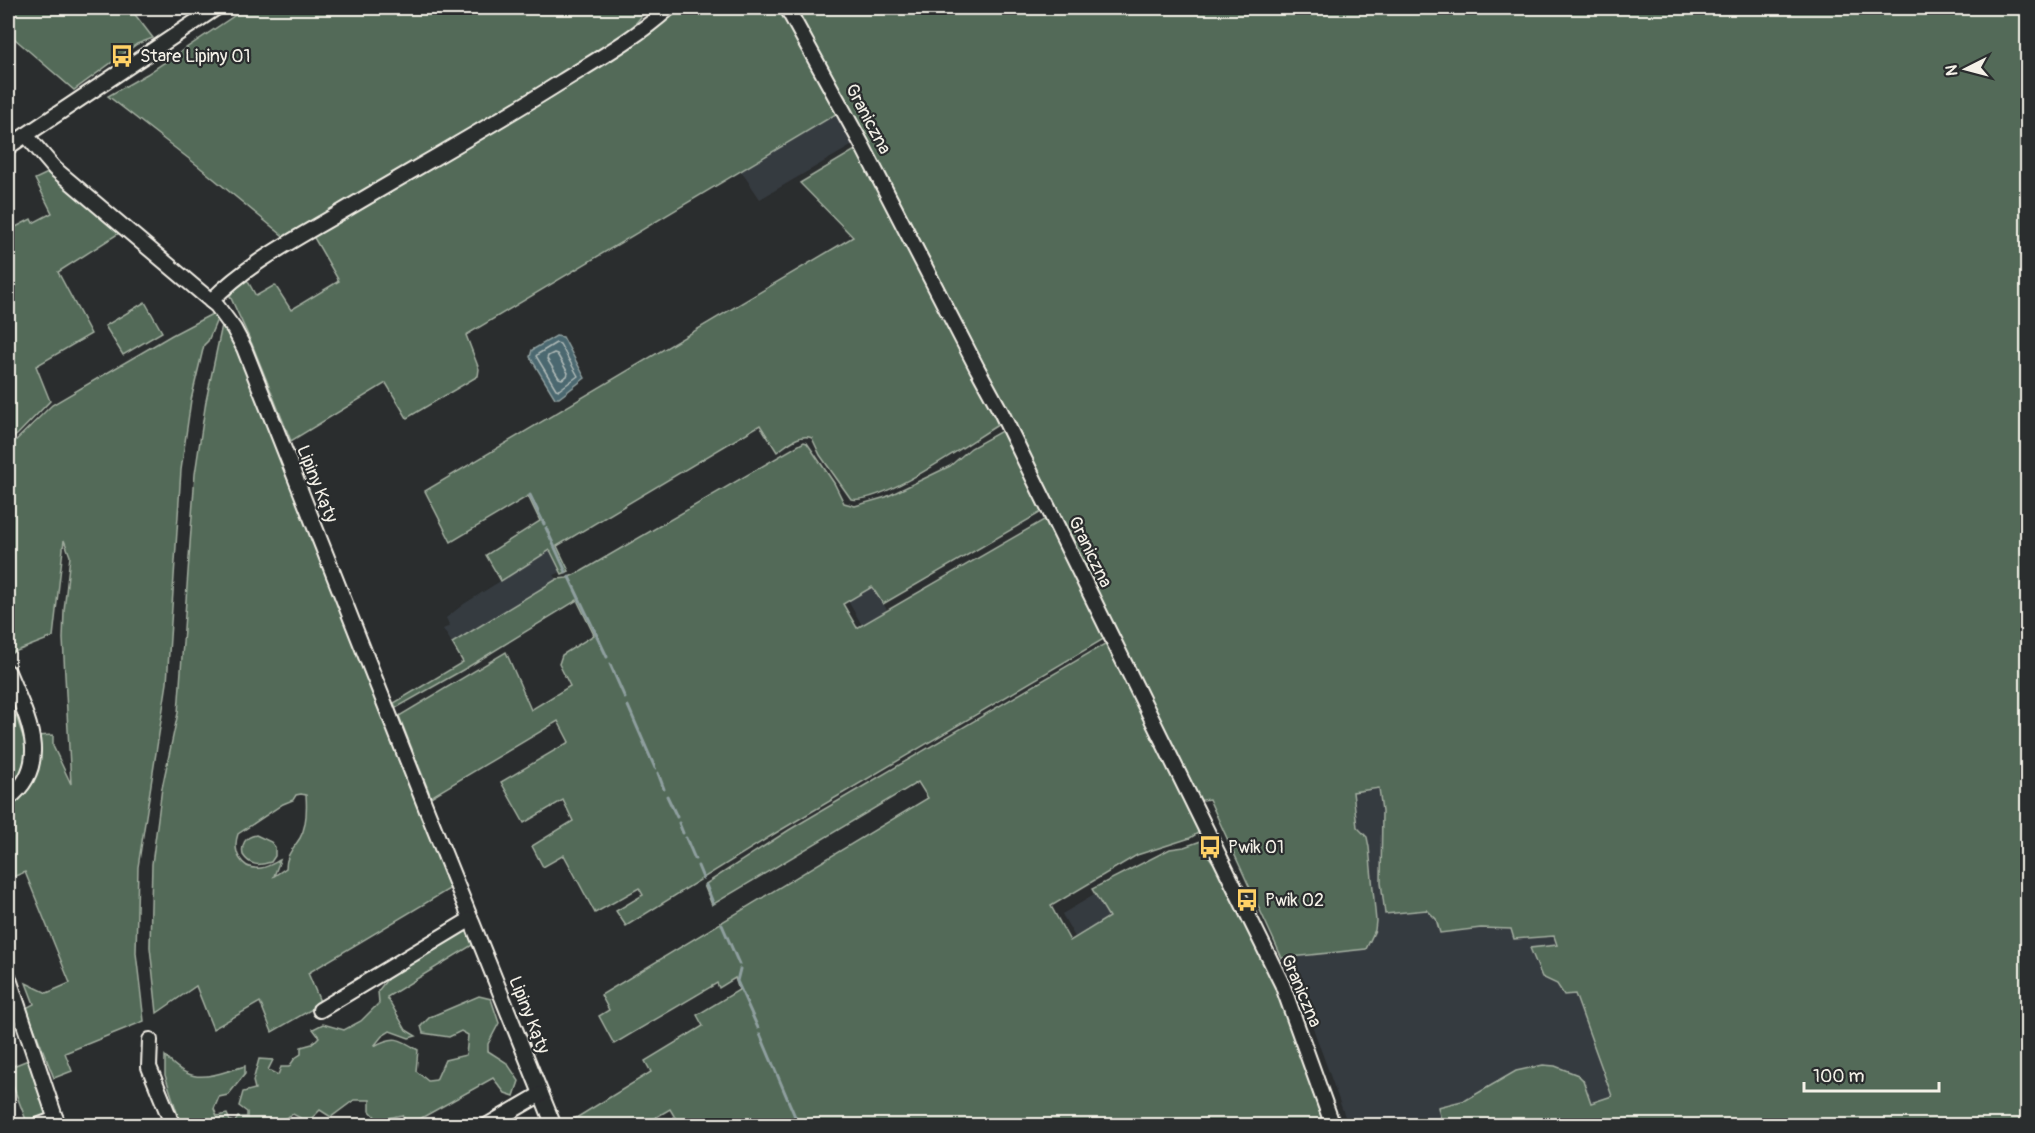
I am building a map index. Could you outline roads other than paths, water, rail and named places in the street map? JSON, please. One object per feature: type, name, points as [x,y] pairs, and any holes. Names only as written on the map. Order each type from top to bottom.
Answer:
[{"type":"street","points":[[8,147],[216,8]]},
{"type":"street","points":[[212,301],[229,283],[282,247],[561,82],[628,40],[654,22],[669,8]]},
{"type":"street","name":"Graniczna","points":[[787,8],[861,143],[1004,418],[1183,786],[1242,901],[1282,984],[1333,1125]]},
{"type":"street","name":"Lipiny Kąty","points":[[26,135],[56,169],[212,301],[234,329],[244,348],[554,1125]]},
{"type":"street","points":[[8,672],[23,709],[34,756],[25,781],[19,790],[8,799]]},
{"type":"street","points":[[320,1010],[471,919]]},
{"type":"street","points":[[8,976],[57,1122],[37,1125]]},
{"type":"street","points":[[150,1040],[149,1067],[173,1125]]},
{"type":"street","points":[[486,1125],[542,1094]]},
{"type":"water","points":[[556,336],[563,337],[585,378],[559,398],[555,398],[530,357],[532,350]]},
{"type":"waterway","points":[[530,495],[544,524]]},
{"type":"waterway","points":[[546,528],[566,572]]},
{"type":"waterway","points":[[569,577],[607,657]]},
{"type":"waterway","points":[[610,664],[625,698]]},
{"type":"waterway","points":[[628,706],[655,768]]},
{"type":"waterway","points":[[658,773],[664,789]]},
{"type":"waterway","points":[[667,796],[677,817]]},
{"type":"waterway","points":[[679,823],[683,833]]},
{"type":"waterway","points":[[686,838],[695,859]]},
{"type":"waterway","points":[[698,866],[703,878]]},
{"type":"waterway","points":[[706,885],[713,903]]},
{"type":"waterway","points":[[722,925],[739,964]]},
{"type":"waterway","points":[[740,969],[737,981],[758,1028]]},
{"type":"waterway","points":[[760,1034],[799,1126]]},
{"type":"place","name":"Stare Lipiny 01","points":[[122,56]]},
{"type":"place","name":"Pwik 01","points":[[1210,847]]},
{"type":"place","name":"Pwik 02","points":[[1247,900]]}]
